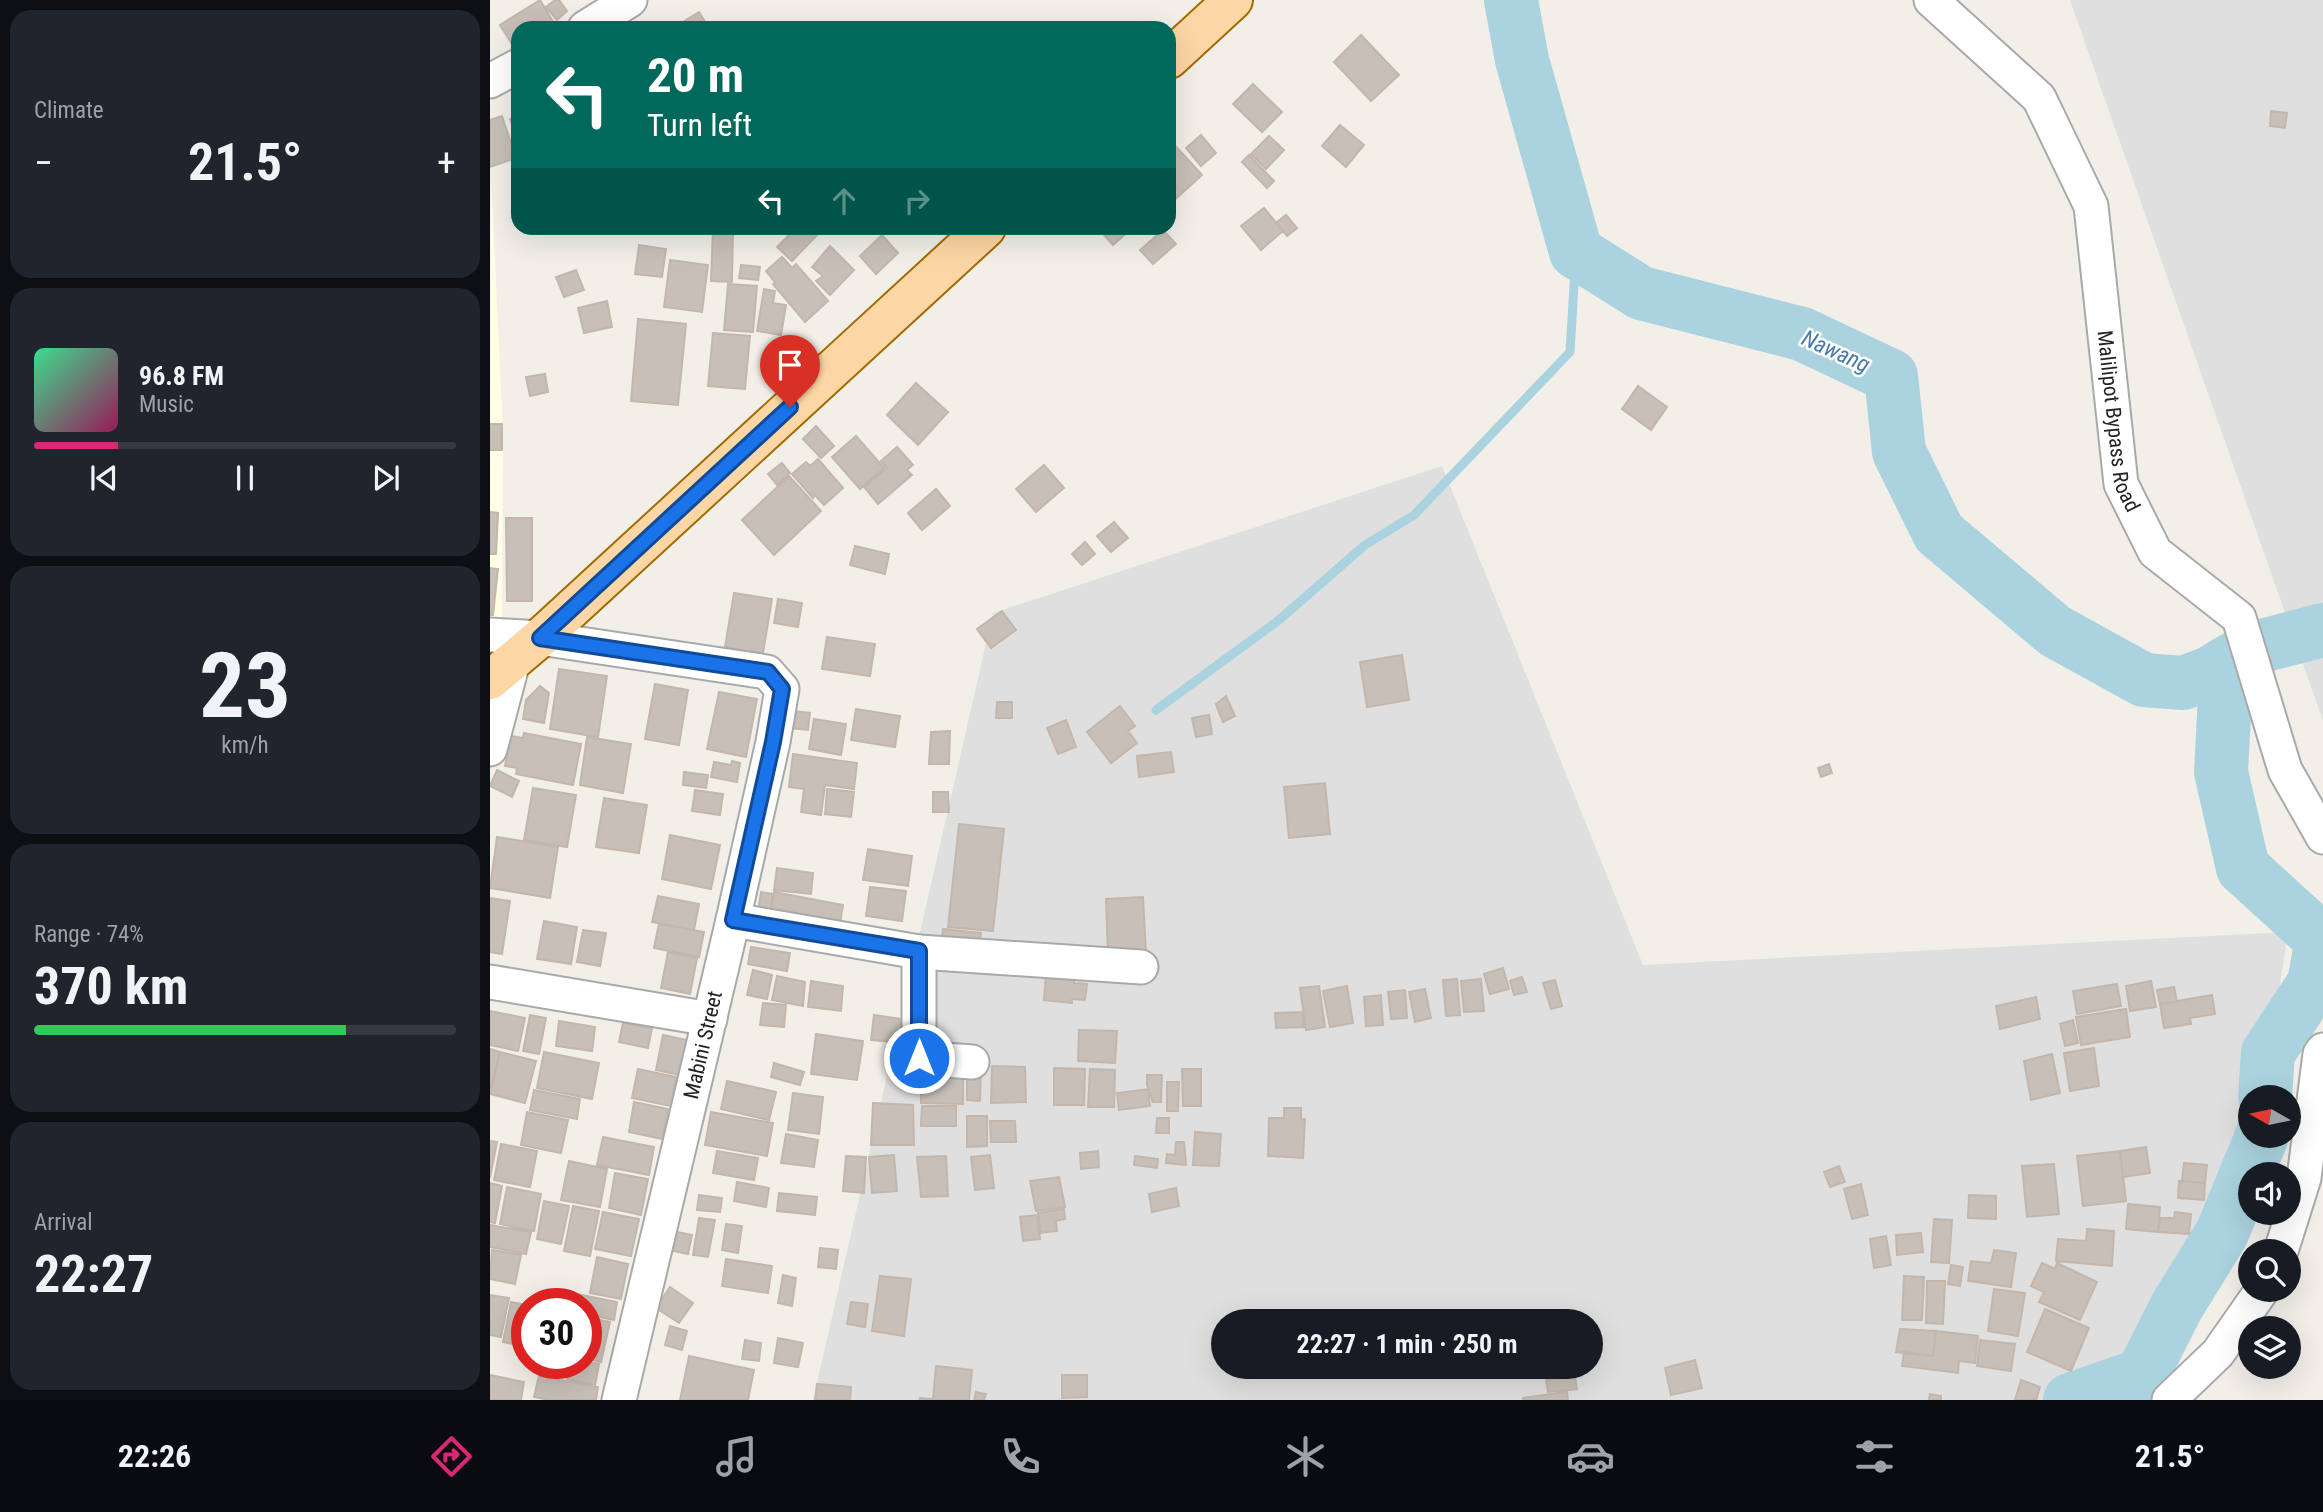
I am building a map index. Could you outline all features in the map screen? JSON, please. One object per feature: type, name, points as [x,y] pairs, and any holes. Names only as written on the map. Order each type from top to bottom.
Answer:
[{"type":"main road","points":[[1176,53],[1233,0]]},
{"type":"main road","points":[[508,654],[978,235]]},
{"type":"street","points":[[596,21],[630,0]]},
{"type":"street","name":"Malilipot Bypass Road","points":[[1931,0],[2039,98],[2091,206],[2121,484],[2155,552],[2239,618],[2286,770],[2323,837]]},
{"type":"street","points":[[490,82],[511,70]]},
{"type":"street","points":[[490,749],[508,654]]},
{"type":"street","name":"Mabini Street","points":[[508,654],[768,672],[782,689],[773,742],[733,920],[619,1400]]},
{"type":"street","points":[[733,920],[919,951],[1141,967]]},
{"type":"street","points":[[919,951],[919,1058],[972,1062]]},
{"type":"street","points":[[490,982],[710,1019]]},
{"type":"street","points":[[2285,1239],[2304,1178],[2320,1054],[2323,1050]]},
{"type":"street","points":[[2169,1400],[2218,1353],[2254,1302]]},
{"type":"shaded area","points":[[2070,0],[2323,0],[2323,721]]},
{"type":"shaded area","points":[[491,176],[503,434],[502,622],[490,621]]},
{"type":"shaded area","points":[[1442,466],[1643,965],[2288,932],[2265,1085],[2238,1085],[2238,1148],[2255,1148],[2253,1162],[2238,1162],[2238,1225],[2244,1225],[2242,1236],[2137,1400],[813,1400],[993,613]]},
{"type":"building","points":[[540,0],[553,21],[511,21],[511,43],[500,25]]},
{"type":"building","points":[[559,0],[567,11],[557,20],[546,7]]},
{"type":"building","points":[[699,12],[705,21],[684,21]]},
{"type":"building","points":[[1361,35],[1399,75],[1371,101],[1334,62]]},
{"type":"building","points":[[1253,84],[1282,112],[1262,132],[1233,104]]},
{"type":"building","points":[[2271,111],[2287,113],[2285,128],[2270,126]]},
{"type":"building","points":[[502,116],[511,143],[511,160],[490,167],[490,120]]},
{"type":"building","points":[[1340,125],[1364,145],[1346,167],[1322,146]]},
{"type":"building","points":[[1201,135],[1216,153],[1201,166],[1186,148]]},
{"type":"building","points":[[1269,136],[1284,150],[1266,169],[1251,154]]},
{"type":"building","points":[[1176,147],[1202,175],[1176,198]]},
{"type":"building","points":[[1249,155],[1274,181],[1267,188],[1242,162]]},
{"type":"building","points":[[1264,208],[1283,231],[1261,250],[1241,226]]},
{"type":"building","points":[[1286,215],[1297,228],[1287,236],[1276,223]]},
{"type":"building","points":[[713,235],[733,235],[732,282],[711,281]]},
{"type":"building","points":[[789,235],[817,235],[792,261],[777,247]]},
{"type":"building","points":[[882,235],[898,253],[876,274],[860,256]]},
{"type":"building","points":[[1104,235],[1124,235],[1113,245]]},
{"type":"building","points":[[1157,235],[1168,235],[1176,244],[1153,264],[1140,250]]},
{"type":"building","points":[[639,245],[666,249],[662,277],[635,274]]},
{"type":"building","points":[[830,246],[854,270],[830,295],[816,281],[823,276],[812,267]]},
{"type":"building","points":[[782,257],[792,268],[796,264],[828,301],[805,322],[773,284],[775,282],[766,271]]},
{"type":"building","points":[[670,260],[708,265],[702,312],[664,307]]},
{"type":"building","points":[[741,265],[760,267],[758,280],[739,278]]},
{"type":"building","points":[[576,270],[584,290],[564,297],[556,277]]},
{"type":"building","points":[[728,284],[757,286],[753,332],[724,330]]},
{"type":"building","points":[[764,289],[775,291],[773,303],[786,305],[781,335],[757,331]]},
{"type":"building","points":[[607,301],[612,327],[584,333],[578,308]]},
{"type":"building","points":[[638,319],[686,324],[678,405],[631,401]]},
{"type":"building","points":[[713,333],[750,336],[745,389],[708,386]]},
{"type":"building","points":[[545,374],[548,392],[530,396],[526,377]]},
{"type":"building","points":[[916,383],[948,412],[918,445],[887,415]]},
{"type":"building","points":[[1638,386],[1667,407],[1651,430],[1622,409]]},
{"type":"building","points":[[490,424],[502,424],[502,450],[490,450]]},
{"type":"building","points":[[816,426],[834,446],[821,458],[803,439]]},
{"type":"building","points":[[856,436],[884,468],[860,489],[832,457]]},
{"type":"building","points":[[897,447],[913,465],[907,470],[912,475],[878,504],[864,487],[887,468],[881,461]]},
{"type":"building","points":[[818,459],[843,488],[824,505],[815,495],[813,498],[792,474],[806,462],[810,466]]},
{"type":"building","points":[[782,463],[790,473],[777,485],[768,474]]},
{"type":"building","points":[[1044,465],[1064,488],[1036,512],[1016,489]]},
{"type":"building","points":[[789,476],[821,511],[774,555],[742,520]]},
{"type":"building","points":[[936,489],[950,506],[922,530],[908,513]]},
{"type":"building","points":[[490,512],[498,513],[496,554],[490,554]]},
{"type":"building","points":[[506,518],[532,518],[532,601],[507,601]]},
{"type":"building","points":[[1114,522],[1128,538],[1111,552],[1097,536]]},
{"type":"building","points":[[1085,542],[1095,554],[1082,565],[1072,554]]},
{"type":"building","points":[[855,546],[889,554],[885,574],[850,565]]},
{"type":"building","points":[[490,568],[498,569],[493,615],[490,615]]},
{"type":"building","points":[[734,593],[772,599],[763,653],[725,647]]},
{"type":"building","points":[[778,599],[802,603],[798,627],[774,623]]},
{"type":"building","points":[[1002,611],[1016,630],[991,648],[977,629]]},
{"type":"building","points":[[827,637],[875,644],[870,676],[822,669]]},
{"type":"building","points":[[1402,655],[1409,700],[1367,707],[1360,662]]},
{"type":"building","points":[[559,669],[607,676],[598,737],[550,729]]},
{"type":"building","points":[[655,684],[688,690],[679,745],[645,739]]},
{"type":"building","points":[[540,686],[549,693],[544,723],[523,719],[526,700]]},
{"type":"building","points":[[719,692],[757,699],[746,757],[707,749]]},
{"type":"building","points":[[1226,696],[1235,716],[1223,722],[1216,704]]},
{"type":"building","points":[[997,702],[1012,702],[1012,718],[996,718]]},
{"type":"building","points":[[1120,706],[1135,726],[1128,731],[1137,743],[1111,763],[1087,732]]},
{"type":"building","points":[[856,709],[900,716],[895,747],[851,740]]},
{"type":"building","points":[[793,711],[810,713],[808,730],[791,728]]},
{"type":"building","points":[[1209,715],[1212,734],[1196,737],[1192,718]]},
{"type":"building","points":[[814,719],[846,724],[841,755],[809,749]]},
{"type":"building","points":[[1066,720],[1076,747],[1058,754],[1047,728]]},
{"type":"building","points":[[950,731],[949,764],[929,764],[931,732]]},
{"type":"building","points":[[524,733],[581,744],[573,785],[516,774],[517,768],[505,766],[511,736],[523,738]]},
{"type":"building","points":[[587,737],[631,744],[623,793],[580,785]]},
{"type":"building","points":[[1171,752],[1174,772],[1139,777],[1137,756]]},
{"type":"building","points":[[793,754],[857,763],[854,789],[825,785],[821,815],[801,812],[804,789],[789,787]]},
{"type":"building","points":[[732,761],[740,763],[737,782],[711,777],[714,762],[731,765]]},
{"type":"building","points":[[1829,764],[1832,773],[1821,777],[1818,768]]},
{"type":"building","points":[[497,770],[519,781],[512,797],[490,786]]},
{"type":"building","points":[[684,772],[708,775],[706,788],[683,785]]},
{"type":"building","points":[[1325,783],[1330,834],[1289,838],[1284,787]]},
{"type":"building","points":[[533,788],[576,795],[567,847],[524,840]]},
{"type":"building","points":[[827,789],[854,792],[851,817],[825,814]]},
{"type":"building","points":[[695,790],[723,794],[720,815],[692,811]]},
{"type":"building","points":[[933,792],[948,792],[949,812],[933,812]]},
{"type":"building","points":[[604,798],[647,805],[639,853],[596,847]]},
{"type":"building","points":[[959,824],[1004,829],[993,931],[948,927]]},
{"type":"building","points":[[670,835],[720,845],[711,889],[662,879]]},
{"type":"building","points":[[497,837],[558,847],[550,898],[490,888]]},
{"type":"building","points":[[868,849],[912,856],[908,886],[863,880]]},
{"type":"building","points":[[777,868],[813,873],[811,894],[774,890]]},
{"type":"building","points":[[870,887],[906,891],[902,921],[866,916]]},
{"type":"building","points":[[761,892],[773,894],[769,919],[757,917]]},
{"type":"building","points":[[774,892],[843,905],[838,935],[769,922]]},
{"type":"building","points":[[658,896],[699,904],[694,930],[652,922]]},
{"type":"building","points":[[1143,897],[1146,955],[1108,957],[1106,899]]},
{"type":"building","points":[[490,898],[510,901],[502,954],[490,952]]},
{"type":"building","points":[[544,921],[577,927],[571,964],[537,959]]},
{"type":"building","points":[[659,924],[704,932],[699,957],[654,948]]},
{"type":"building","points":[[943,929],[981,933],[979,950],[941,946]]},
{"type":"building","points":[[583,930],[606,933],[600,966],[577,962]]},
{"type":"building","points":[[751,947],[790,953],[787,971],[748,964]]},
{"type":"building","points":[[668,952],[697,958],[690,994],[661,988]]},
{"type":"building","points":[[1503,968],[1509,989],[1490,994],[1484,974]]},
{"type":"building","points":[[753,970],[772,975],[767,999],[747,995]]},
{"type":"building","points":[[1046,973],[1074,976],[1074,983],[1087,984],[1085,1000],[1072,999],[1072,1003],[1044,1000]]},
{"type":"building","points":[[777,976],[805,982],[803,1006],[772,1000]]},
{"type":"building","points":[[1522,977],[1527,992],[1514,995],[1510,981]]},
{"type":"building","points":[[1457,979],[1460,1015],[1446,1016],[1443,980]]},
{"type":"building","points":[[1481,979],[1484,1011],[1464,1012],[1461,981]]},
{"type":"building","points":[[1555,980],[1562,1006],[1551,1009],[1543,983]]},
{"type":"building","points":[[811,981],[843,986],[841,1011],[808,1007]]},
{"type":"building","points":[[2151,981],[2156,1007],[2130,1011],[2126,986]]},
{"type":"building","points":[[2117,984],[2121,1006],[2077,1014],[2073,991]]},
{"type":"building","points":[[1319,986],[1325,1027],[1306,1030],[1300,988]]},
{"type":"building","points":[[1347,986],[1353,1023],[1330,1027],[1323,991]]},
{"type":"building","points":[[2174,987],[2177,1002],[2160,1004],[2157,990]]},
{"type":"building","points":[[1425,989],[1431,1018],[1415,1022],[1409,992]]},
{"type":"building","points":[[1405,990],[1407,1018],[1391,1019],[1388,992]]},
{"type":"building","points":[[1381,995],[1383,1025],[1366,1026],[1364,997]]},
{"type":"building","points":[[2212,995],[2215,1014],[2190,1018],[2191,1024],[2164,1028],[2160,1004]]},
{"type":"building","points":[[2036,997],[2040,1019],[2000,1029],[1996,1006]]},
{"type":"building","points":[[763,1003],[786,1005],[784,1027],[760,1025]]},
{"type":"building","points":[[2126,1009],[2130,1037],[2081,1045],[2076,1017]]},
{"type":"building","points":[[490,1011],[525,1018],[518,1051],[490,1045]]},
{"type":"building","points":[[1302,1012],[1304,1027],[1276,1028],[1275,1013]]},
{"type":"building","points":[[530,1015],[546,1018],[539,1054],[523,1051]]},
{"type":"building","points":[[874,1015],[908,1020],[906,1043],[871,1040]]},
{"type":"building","points":[[2073,1020],[2078,1043],[2065,1046],[2060,1024]]},
{"type":"building","points":[[559,1021],[595,1027],[592,1051],[556,1046]]},
{"type":"building","points":[[623,1023],[652,1028],[648,1048],[619,1042]]},
{"type":"building","points":[[1079,1030],[1117,1031],[1115,1063],[1078,1061]]},
{"type":"building","points":[[816,1034],[863,1041],[857,1080],[811,1074]]},
{"type":"building","points":[[663,1035],[687,1040],[680,1075],[656,1070]]},
{"type":"building","points":[[2094,1048],[2099,1086],[2070,1091],[2064,1053]]},
{"type":"building","points":[[490,1049],[500,1052],[490,1093]]},
{"type":"building","points":[[500,1052],[536,1061],[525,1103],[490,1094]]},
{"type":"building","points":[[544,1052],[599,1063],[592,1099],[537,1088]]},
{"type":"building","points":[[2052,1054],[2060,1093],[2031,1100],[2024,1061]]},
{"type":"building","points":[[774,1063],[804,1072],[800,1085],[771,1077]]},
{"type":"building","points":[[992,1066],[1025,1067],[1026,1102],[991,1103]]},
{"type":"building","points":[[921,1068],[963,1069],[963,1104],[921,1103]]},
{"type":"building","points":[[967,1068],[981,1068],[980,1101],[967,1100]]},
{"type":"building","points":[[1054,1068],[1085,1069],[1084,1105],[1054,1105]]},
{"type":"building","points":[[638,1069],[676,1077],[671,1106],[632,1098]]},
{"type":"building","points":[[1090,1069],[1115,1070],[1114,1107],[1088,1107]]},
{"type":"building","points":[[1182,1069],[1201,1069],[1201,1106],[1183,1106]]},
{"type":"building","points":[[1147,1075],[1162,1075],[1161,1102],[1153,1102],[1147,1085]]},
{"type":"building","points":[[727,1081],[776,1092],[769,1120],[721,1109]]},
{"type":"building","points":[[1167,1082],[1179,1082],[1178,1111],[1167,1111]]},
{"type":"building","points":[[1148,1089],[1150,1106],[1119,1110],[1117,1093]]},
{"type":"building","points":[[534,1090],[580,1099],[577,1119],[530,1110]]},
{"type":"building","points":[[793,1093],[823,1097],[819,1134],[788,1130]]},
{"type":"building","points":[[634,1102],[668,1109],[662,1139],[629,1132]]},
{"type":"building","points":[[873,1103],[913,1105],[914,1145],[871,1145]]},
{"type":"building","points":[[922,1106],[956,1106],[956,1126],[921,1126]]},
{"type":"building","points":[[1284,1108],[1301,1108],[1301,1119],[1305,1119],[1303,1158],[1268,1156],[1269,1118],[1284,1118]]},
{"type":"building","points":[[527,1112],[568,1120],[561,1153],[521,1145]]},
{"type":"building","points":[[711,1112],[773,1123],[767,1156],[705,1145]]},
{"type":"building","points":[[967,1116],[987,1116],[987,1146],[967,1147]]},
{"type":"building","points":[[1157,1118],[1169,1118],[1169,1133],[1156,1133]]},
{"type":"building","points":[[990,1121],[1015,1121],[1016,1142],[991,1142]]},
{"type":"building","points":[[1195,1132],[1221,1134],[1219,1166],[1193,1165]]},
{"type":"building","points":[[786,1134],[818,1140],[814,1167],[781,1163]]},
{"type":"building","points":[[603,1137],[654,1147],[649,1175],[597,1165]]},
{"type":"building","points":[[490,1141],[497,1142],[490,1178]]},
{"type":"building","points":[[1176,1142],[1184,1142],[1186,1165],[1166,1163],[1167,1154],[1175,1155]]},
{"type":"building","points":[[501,1144],[537,1151],[530,1187],[494,1180]]},
{"type":"building","points":[[2146,1147],[2150,1173],[2123,1177],[2120,1151]]},
{"type":"building","points":[[717,1151],[758,1158],[754,1180],[713,1173]]},
{"type":"building","points":[[1098,1151],[1099,1167],[1081,1169],[1080,1153]]},
{"type":"building","points":[[2120,1151],[2126,1201],[2083,1206],[2077,1156]]},
{"type":"building","points":[[894,1155],[897,1191],[872,1193],[869,1157]]},
{"type":"building","points":[[990,1155],[994,1188],[975,1190],[971,1157]]},
{"type":"building","points":[[846,1156],[866,1157],[864,1193],[843,1191]]},
{"type":"building","points":[[946,1156],[948,1196],[921,1197],[917,1157]]},
{"type":"building","points":[[1135,1156],[1158,1159],[1157,1168],[1134,1165]]},
{"type":"building","points":[[569,1161],[607,1169],[600,1207],[561,1200]]},
{"type":"building","points":[[2184,1163],[2207,1165],[2205,1183],[2182,1181]]},
{"type":"building","points":[[2054,1164],[2059,1214],[2027,1217],[2022,1166]]},
{"type":"building","points":[[1839,1166],[1845,1182],[1830,1187],[1824,1172]]},
{"type":"building","points":[[615,1173],[648,1179],[641,1215],[609,1208]]},
{"type":"building","points":[[1059,1177],[1065,1207],[1036,1211],[1030,1181]]},
{"type":"building","points":[[2179,1181],[2205,1183],[2204,1200],[2178,1198]]},
{"type":"building","points":[[737,1182],[769,1188],[766,1207],[734,1201]]},
{"type":"building","points":[[490,1183],[502,1186],[495,1223],[490,1222]]},
{"type":"building","points":[[1861,1184],[1868,1215],[1852,1219],[1844,1189]]},
{"type":"building","points":[[507,1187],[541,1194],[534,1231],[500,1224]]},
{"type":"building","points":[[1176,1188],[1179,1206],[1152,1212],[1149,1194]]},
{"type":"building","points":[[779,1193],[817,1197],[815,1215],[777,1211]]},
{"type":"building","points":[[699,1195],[722,1198],[720,1212],[697,1210]]},
{"type":"building","points":[[1969,1195],[1996,1196],[1996,1219],[1968,1218]]},
{"type":"building","points":[[544,1201],[569,1206],[561,1244],[537,1239]]},
{"type":"building","points":[[2128,1204],[2160,1207],[2158,1232],[2126,1229]]},
{"type":"building","points":[[573,1206],[599,1211],[590,1256],[564,1251]]},
{"type":"building","points":[[1064,1209],[1065,1219],[1056,1221],[1057,1231],[1041,1233],[1038,1213]]},
{"type":"building","points":[[603,1212],[639,1219],[631,1256],[595,1249]]},
{"type":"building","points":[[2175,1212],[2191,1214],[2189,1234],[2158,1232],[2160,1218],[2174,1218]]},
{"type":"building","points":[[1037,1215],[1040,1239],[1023,1241],[1020,1217]]},
{"type":"building","points":[[699,1218],[715,1220],[708,1257],[693,1255]]},
{"type":"building","points":[[1934,1219],[1952,1220],[1949,1263],[1931,1262]]},
{"type":"building","points":[[726,1224],[742,1226],[738,1253],[722,1250]]},
{"type":"building","points":[[490,1225],[531,1232],[526,1254],[490,1247]]},
{"type":"building","points":[[2087,1229],[2114,1231],[2112,1266],[2056,1261],[2058,1239],[2086,1241]]},
{"type":"building","points":[[672,1231],[692,1235],[688,1254],[669,1250]]},
{"type":"building","points":[[1921,1233],[1923,1252],[1897,1255],[1896,1235]]},
{"type":"building","points":[[1886,1236],[1891,1265],[1874,1268],[1870,1239]]},
{"type":"building","points":[[820,1248],[838,1250],[836,1269],[818,1267]]},
{"type":"building","points":[[492,1250],[521,1255],[515,1284],[490,1279]]},
{"type":"building","points":[[1994,1250],[2016,1253],[2011,1287],[1968,1281],[1971,1261],[1991,1263]]},
{"type":"building","points":[[597,1257],[628,1264],[621,1299],[602,1295],[602,1288],[591,1288]]},
{"type":"building","points":[[726,1259],[772,1266],[768,1293],[722,1286]]},
{"type":"building","points":[[2042,1263],[2055,1269],[2057,1263],[2097,1282],[2080,1320],[2039,1302],[2044,1292],[2031,1286]]},
{"type":"building","points":[[1951,1265],[1963,1267],[1960,1286],[1948,1284]]},
{"type":"building","points":[[783,1275],[796,1278],[792,1306],[778,1303]]},
{"type":"building","points":[[880,1276],[911,1279],[904,1336],[872,1331]]},
{"type":"building","points":[[1904,1276],[1924,1277],[1922,1320],[1902,1320]]},
{"type":"building","points":[[1927,1281],[1945,1281],[1943,1324],[1926,1323]]},
{"type":"building","points":[[670,1287],[693,1303],[679,1323],[656,1308]]},
{"type":"building","points":[[1994,1289],[2025,1293],[2018,1336],[1988,1331]]},
{"type":"building","points":[[490,1295],[509,1298],[501,1337],[490,1335]]},
{"type":"building","points":[[602,1299],[617,1302],[614,1320],[602,1317]]},
{"type":"building","points":[[511,1302],[511,1344],[503,1342]]},
{"type":"building","points":[[851,1302],[868,1304],[865,1327],[847,1324]]},
{"type":"building","points":[[2045,1309],[2089,1328],[2071,1371],[2027,1352]]},
{"type":"building","points":[[602,1320],[610,1322],[602,1358]]},
{"type":"building","points":[[670,1326],[687,1331],[682,1350],[665,1345]]},
{"type":"building","points":[[1900,1329],[1936,1331],[1933,1356],[1896,1352]]},
{"type":"building","points":[[1936,1331],[1978,1336],[1975,1363],[1959,1361],[1958,1373],[1902,1366],[1904,1352],[1933,1356]]},
{"type":"building","points":[[778,1338],[803,1343],[798,1367],[774,1363]]},
{"type":"building","points":[[745,1340],[761,1343],[759,1361],[742,1359]]},
{"type":"building","points":[[1980,1340],[2015,1344],[2011,1371],[1977,1366]]},
{"type":"building","points":[[689,1356],[754,1370],[748,1400],[680,1400]]},
{"type":"building","points":[[1695,1360],[1702,1388],[1671,1395],[1665,1368]]},
{"type":"building","points":[[936,1366],[972,1370],[969,1400],[919,1400],[933,1399]]},
{"type":"building","points":[[490,1375],[524,1382],[521,1400],[490,1400]]},
{"type":"building","points":[[1062,1375],[1087,1375],[1087,1397],[1062,1398]]},
{"type":"building","points":[[538,1379],[555,1379],[598,1387],[596,1400],[550,1400],[534,1397]]},
{"type":"building","points":[[567,1379],[596,1379],[595,1385]]},
{"type":"building","points":[[1575,1379],[1577,1389],[1548,1392],[1546,1380]]},
{"type":"building","points":[[2021,1380],[2040,1387],[2036,1400],[2015,1400]]},
{"type":"building","points":[[817,1384],[851,1387],[850,1400],[815,1400]]},
{"type":"building","points":[[976,1392],[986,1394],[984,1400],[974,1400]]},
{"type":"building","points":[[1567,1392],[1568,1400],[1523,1400],[1523,1398]]},
{"type":"building","points":[[1930,1394],[1941,1396],[1941,1400],[1929,1400]]},
{"type":"waterway","name":"Nawang","points":[[1511,0],[1522,60],[1576,252],[1641,293],[1802,334],[1891,376],[1899,452],[1939,533],[2055,631],[2144,680],[2183,683],[2210,673],[2240,655]]},
{"type":"waterway","points":[[1156,710],[1279,620],[1365,545],[1414,515],[1570,352],[1576,252]]},
{"type":"waterway","name":"Nawang","points":[[2258,647],[2323,630]]},
{"type":"waterway","points":[[2210,673],[2225,696],[2221,772],[2243,868],[2322,940],[2314,983],[2268,1053],[2266,1085]]},
{"type":"waterway","points":[[2070,1400],[2142,1375],[2177,1306],[2222,1233],[2257,1148]]},
{"type":"route","points":[[790,407],[540,638],[768,672],[782,689],[773,742],[733,920],[919,951],[919,1058]]}]
